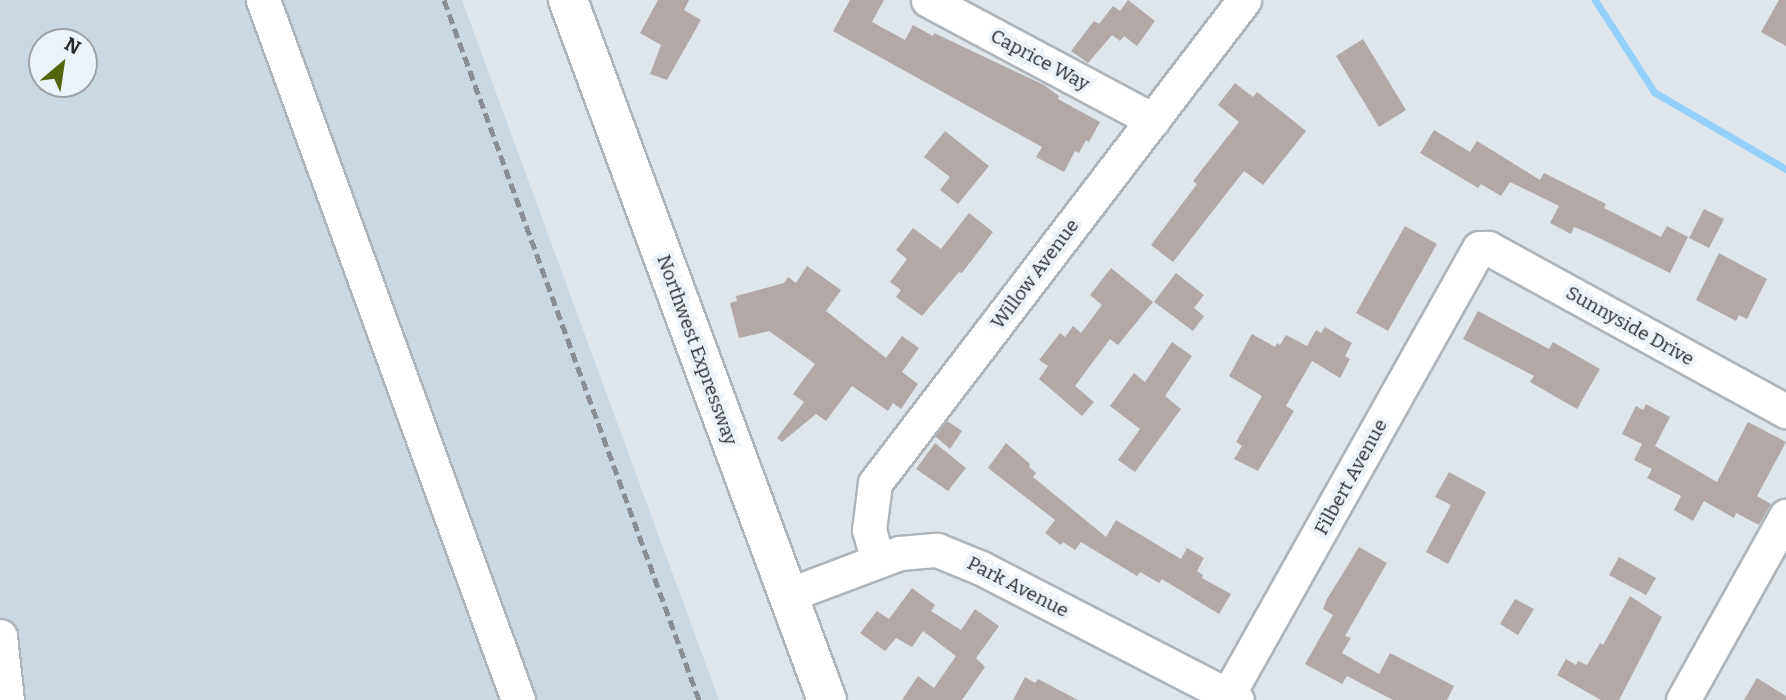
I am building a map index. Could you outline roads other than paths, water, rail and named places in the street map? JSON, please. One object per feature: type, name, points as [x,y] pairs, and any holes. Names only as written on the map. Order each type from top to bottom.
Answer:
[{"type":"main road","name":"Northwest Expressway","points":[[568,0],[827,700]]},
{"type":"street","points":[[263,0],[518,700]]},
{"type":"street","name":"Caprice Way","points":[[928,0],[1153,120]]},
{"type":"street","name":"Willow Avenue","points":[[878,561],[869,530],[875,483],[1244,0]]},
{"type":"street","name":"Sunnyside Drive","points":[[1475,252],[1488,248],[1786,411]]},
{"type":"street","name":"Filbert Avenue","points":[[1230,698],[1475,252]]},
{"type":"street","points":[[1683,700],[1786,516]]},
{"type":"street","name":"Park Avenue","points":[[788,595],[913,550],[937,550],[953,554],[1230,698]]},
{"type":"street","points":[[0,636],[7,700]]},
{"type":"waterway","points":[[1595,0],[1654,92],[1786,169]]},
{"type":"railway","points":[[444,0],[699,700]]}]
